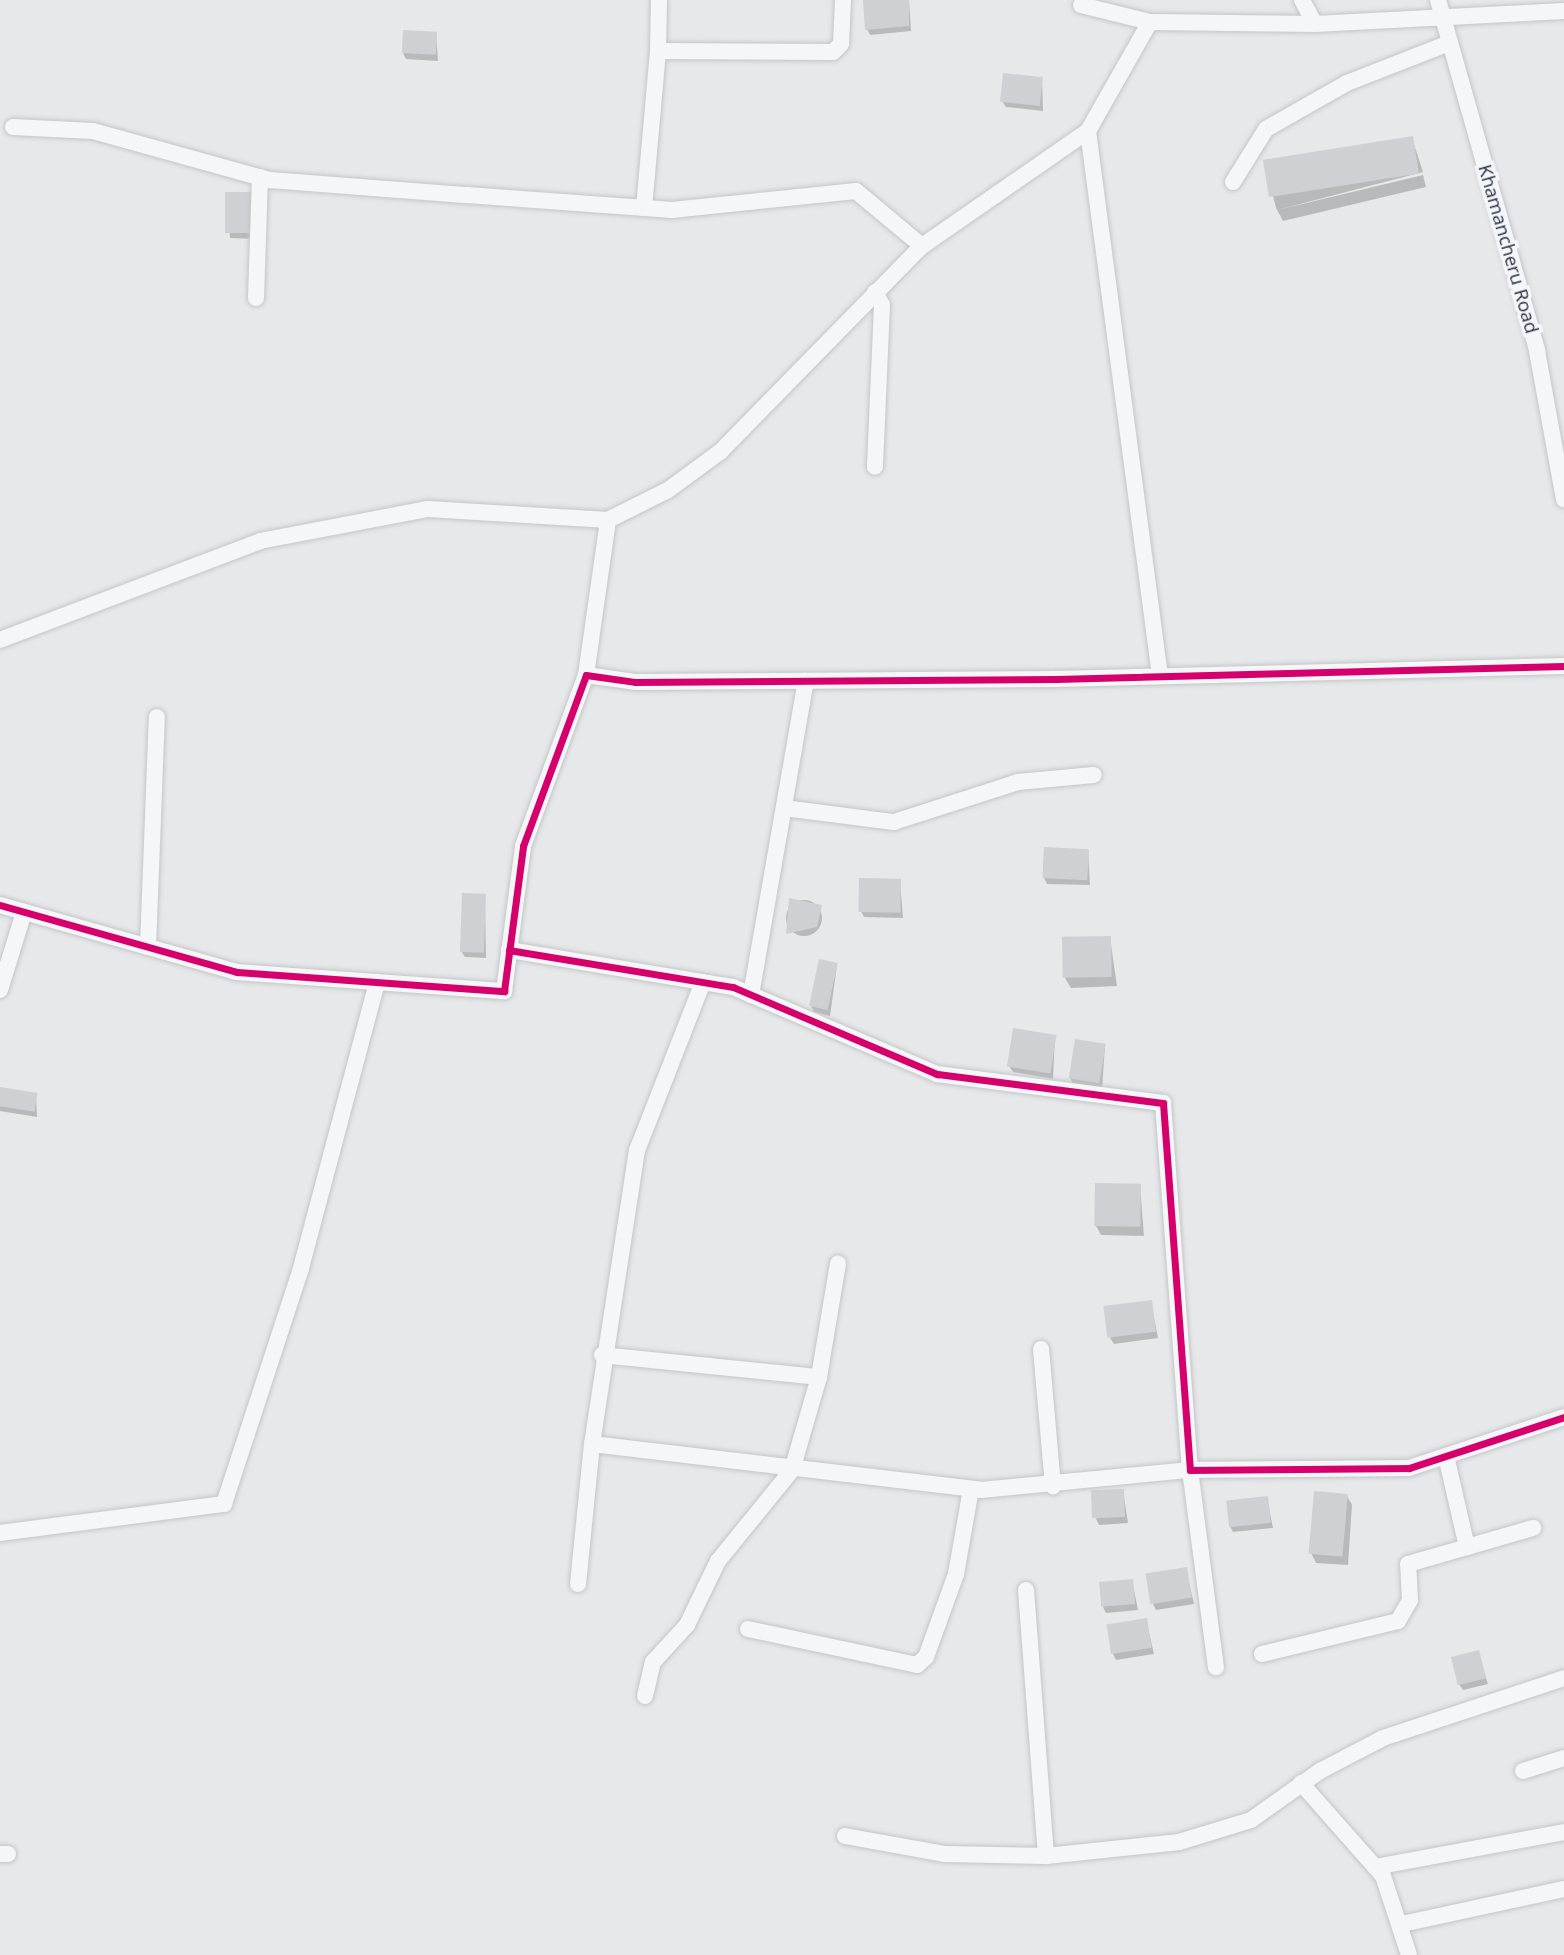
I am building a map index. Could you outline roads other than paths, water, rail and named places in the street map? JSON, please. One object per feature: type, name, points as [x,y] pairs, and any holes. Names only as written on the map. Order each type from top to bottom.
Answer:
[{"type":"street","points":[[644,208],[658,51],[659,0]]},
{"type":"street","points":[[658,51],[833,52],[841,44],[843,0]]},
{"type":"street","points":[[1302,0],[1315,24]]},
{"type":"street","points":[[1081,5],[1150,22],[1315,24],[1440,7],[1564,10]]},
{"type":"street","name":"Khamancheru Road","points":[[1440,7],[1537,351],[1564,500]]},
{"type":"street","points":[[0,640],[260,541],[428,509],[608,520],[668,490],[721,451],[922,246],[1088,131],[1150,22]]},
{"type":"street","points":[[1233,182],[1266,129],[1347,83],[1449,43]]},
{"type":"street","points":[[13,128],[93,131],[260,177],[644,208],[856,191],[922,246]]},
{"type":"street","points":[[1088,131],[1160,676]]},
{"type":"street","points":[[256,298],[260,177]]},
{"type":"street","points":[[875,292],[882,305],[875,467]]},
{"type":"street","points":[[0,905],[237,972],[504,991],[523,846],[586,675],[608,520]]},
{"type":"street","points":[[586,675],[635,682],[806,681],[1564,666]]},
{"type":"street","points":[[751,995],[806,681]]},
{"type":"street","points":[[148,947],[157,717]]},
{"type":"street","points":[[784,808],[894,822],[1006,785],[1094,775]]},
{"type":"street","points":[[0,990],[24,912]]},
{"type":"street","points":[[509,950],[703,982],[751,995],[937,1074],[1163,1103],[1190,1470],[1216,1667]]},
{"type":"street","points":[[0,1533],[224,1504],[301,1268],[377,982]]},
{"type":"street","points":[[578,1584],[602,1354],[637,1147],[703,982]]},
{"type":"street","points":[[645,1696],[653,1662],[687,1625],[718,1561],[792,1470],[819,1377],[838,1264]]},
{"type":"street","points":[[1041,1349],[1053,1486]]},
{"type":"street","points":[[602,1354],[819,1377]]},
{"type":"street","points":[[592,1444],[792,1470],[971,1489],[1053,1486],[1190,1470],[1409,1468],[1564,1417]]},
{"type":"street","points":[[1446,1456],[1467,1547]]},
{"type":"street","points":[[748,1629],[917,1665],[926,1657],[956,1574],[971,1489]]},
{"type":"street","points":[[1262,1654],[1398,1621],[1410,1600],[1408,1564],[1533,1528]]},
{"type":"street","points":[[1026,1590],[1046,1856]]},
{"type":"street","points":[[845,1836],[945,1854],[1046,1856],[1114,1853],[1216,1832],[1251,1820],[1301,1783],[1383,1738],[1564,1678]]},
{"type":"street","points":[[1523,1771],[1564,1758]]},
{"type":"street","points":[[1301,1783],[1375,1867],[1402,1924],[1409,1955]]},
{"type":"street","points":[[1375,1867],[1564,1832]]},
{"type":"street","points":[[1402,1924],[1564,1889]]}]
